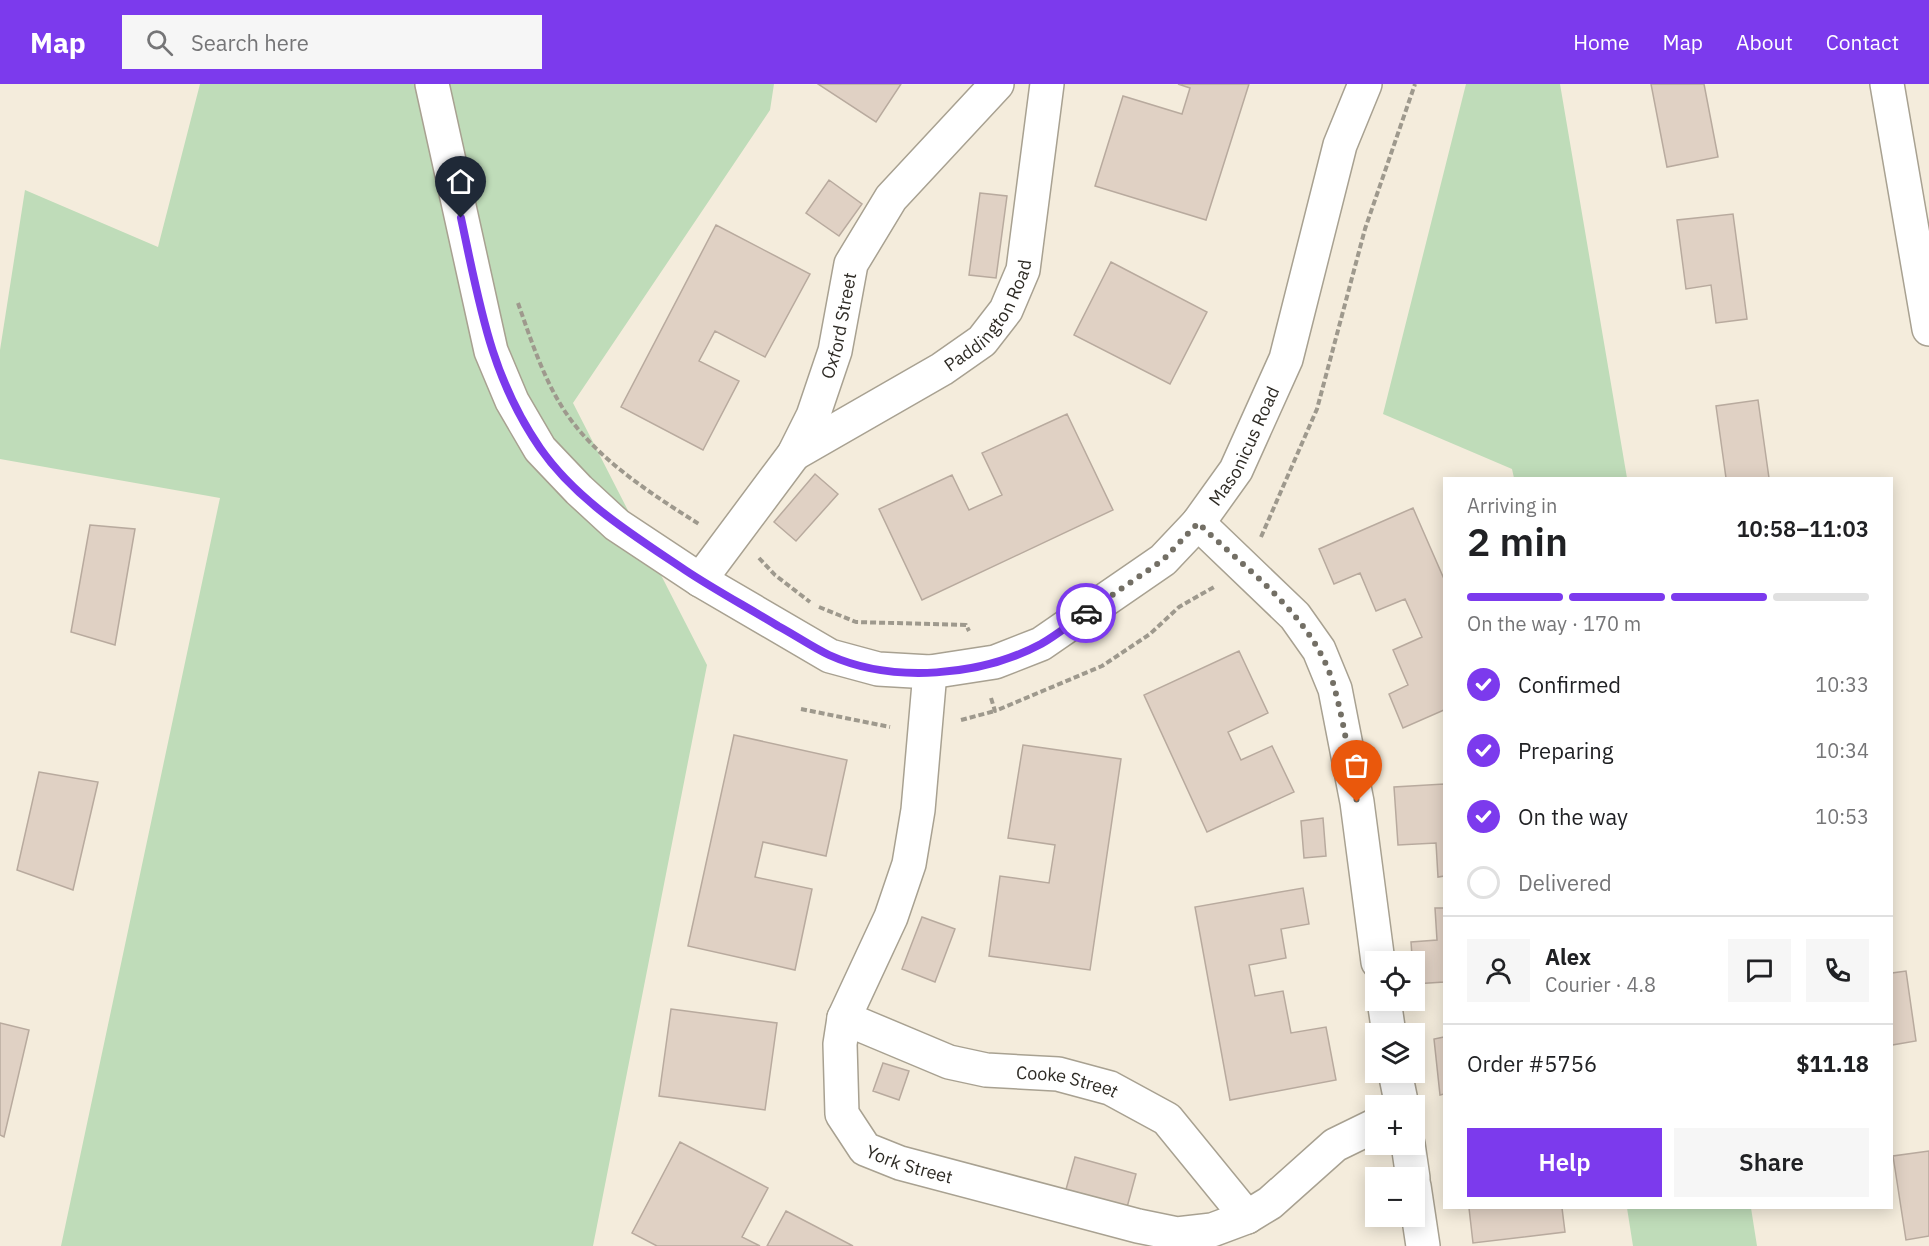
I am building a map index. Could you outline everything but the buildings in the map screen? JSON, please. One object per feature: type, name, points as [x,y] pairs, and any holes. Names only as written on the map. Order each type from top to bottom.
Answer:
[{"type":"street","name":"Masonicus Road","points":[[432,84],[491,351],[512,400],[540,449],[617,525],[700,580],[830,656],[878,669],[930,672],[983,664],[1041,644],[1163,560],[1198,523],[1236,470],[1286,359],[1340,145],[1365,84]]},
{"type":"street","name":"Oxford Street","points":[[700,580],[794,454],[813,416],[835,351],[851,264],[891,198],[997,84]]},
{"type":"street","name":"Paddington Road","points":[[794,454],[942,369],[982,341],[1006,310],[1023,270],[1047,84]]},
{"type":"street","points":[[1887,84],[1929,329]]},
{"type":"street","points":[[1198,523],[1295,616],[1319,650],[1335,689],[1357,802],[1377,951]]},
{"type":"street","name":"York Street","points":[[930,672],[918,810],[909,864],[891,917],[844,1018],[840,1044],[842,1114],[865,1149],[900,1162],[1177,1234],[1212,1230],[1247,1217],[1270,1203],[1335,1145],[1365,1130]]},
{"type":"street","name":"Cooke Street","points":[[844,1018],[950,1062],[986,1070],[1058,1074],[1110,1088],[1167,1119],[1247,1217]]},
{"type":"street","points":[[1421,1227],[1424,1246]]},
{"type":"path","points":[[516,296],[537,359],[573,423],[608,458],[665,503],[701,525],[712,525],[733,537],[756,555],[775,575],[814,604],[856,622],[966,625],[983,664],[995,711],[1102,666],[1150,634],[1179,607],[1203,591],[1223,583],[1239,562],[1256,549],[1317,409],[1365,229],[1415,84]]},
{"type":"green space","points":[[200,84],[774,84],[770,110],[573,403],[707,665],[593,1246],[61,1246],[220,498],[0,459],[0,350],[25,190],[158,247]]},
{"type":"green space","points":[[1466,84],[1560,84],[1627,477],[1514,477],[1512,469],[1383,414]]},
{"type":"green space","points":[[1627,1209],[1751,1209],[1757,1246],[1633,1246]]},
{"type":"way so far","points":[[1086,613],[1163,560],[1198,523],[1295,616],[1319,650],[1335,689],[1357,802]]},
{"type":"route","points":[[461,218],[491,351],[512,400],[540,449],[617,525],[700,580],[830,656],[878,669],[930,672],[995,662],[1041,644],[1086,613]]}]
